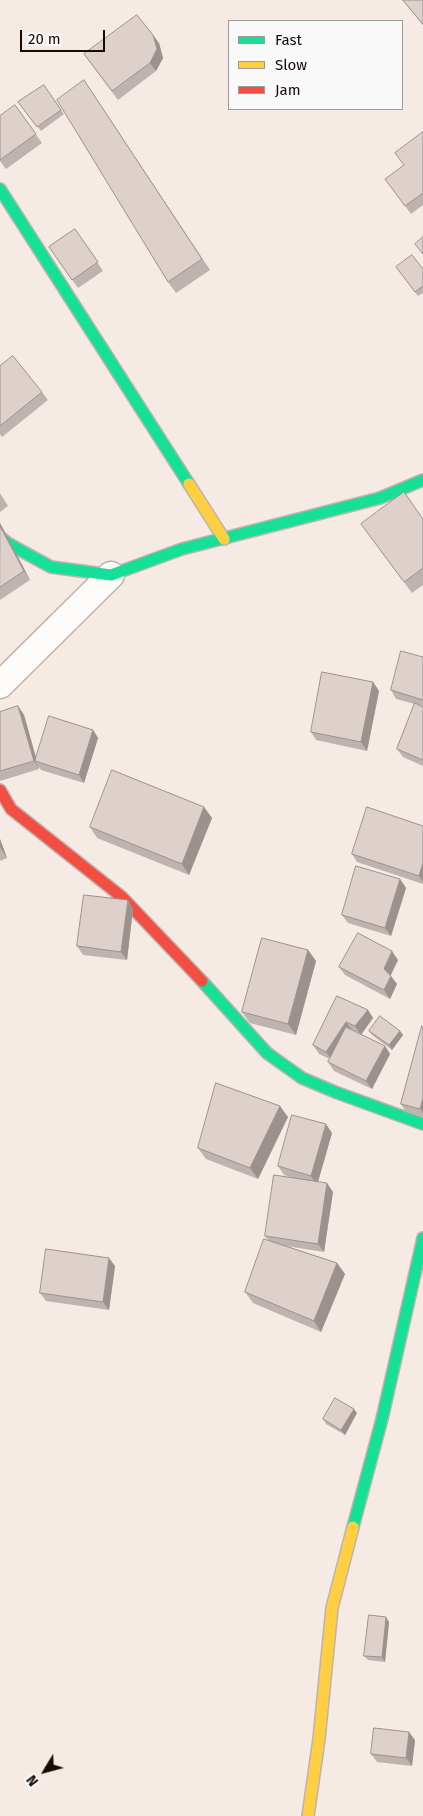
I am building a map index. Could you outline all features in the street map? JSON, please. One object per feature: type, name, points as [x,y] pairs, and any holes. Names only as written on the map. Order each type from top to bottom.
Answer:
[{"type":"street","points":[[0,189],[224,539]]},
{"type":"street","points":[[0,685],[111,575],[182,549],[380,498],[423,480]]},
{"type":"street","points":[[0,537],[51,567],[111,575]]},
{"type":"street","points":[[0,790],[11,808],[122,897],[232,1013],[267,1053],[302,1078],[423,1124]]},
{"type":"street","points":[[308,1816],[319,1739],[332,1608],[382,1420],[423,1238]]},
{"type":"building","points":[[403,0],[423,0],[423,24]]},
{"type":"building","points":[[137,15],[153,35],[157,49],[150,63],[112,91],[84,54]]},
{"type":"building","points":[[84,80],[202,259],[168,282],[57,100]]},
{"type":"building","points":[[44,85],[61,110],[37,127],[18,102]]},
{"type":"building","points":[[15,105],[36,134],[0,160],[0,116]]},
{"type":"building","points":[[423,132],[423,193],[405,206],[385,179],[404,165],[395,153]]},
{"type":"building","points":[[75,229],[98,262],[72,280],[49,247]]},
{"type":"building","points":[[423,237],[423,254],[415,244]]},
{"type":"building","points":[[412,255],[423,269],[423,286],[415,292],[396,267]]},
{"type":"building","points":[[13,356],[42,392],[0,426],[0,366]]},
{"type":"building","points":[[404,492],[423,519],[423,568],[404,582],[361,524]]},
{"type":"building","points":[[0,526],[24,571],[0,587]]},
{"type":"building","points":[[401,651],[423,657],[423,700],[391,690]]},
{"type":"building","points":[[322,672],[373,682],[361,742],[311,732]]},
{"type":"building","points":[[415,703],[423,707],[423,760],[397,749]]},
{"type":"building","points":[[18,706],[34,761],[0,771],[0,712]]},
{"type":"building","points":[[49,716],[93,730],[79,775],[35,761]]},
{"type":"building","points":[[112,770],[204,807],[182,864],[90,827]]},
{"type":"building","points":[[367,807],[423,826],[423,863],[419,876],[352,854]]},
{"type":"building","points":[[356,866],[400,879],[385,928],[342,915]]},
{"type":"building","points":[[84,895],[128,900],[121,952],[77,946]]},
{"type":"building","points":[[358,933],[392,951],[384,969],[391,976],[384,990],[339,967]]},
{"type":"building","points":[[262,938],[308,950],[288,1024],[242,1012]]},
{"type":"building","points":[[337,996],[368,1010],[355,1026],[346,1022],[326,1052],[313,1045]]},
{"type":"building","points":[[380,1016],[400,1031],[389,1045],[369,1031]]},
{"type":"building","points":[[422,1026],[423,1098],[420,1109],[401,1104]]},
{"type":"building","points":[[346,1027],[385,1046],[366,1081],[328,1062]]},
{"type":"building","points":[[216,1083],[280,1106],[250,1168],[198,1148]]},
{"type":"building","points":[[292,1115],[326,1124],[311,1176],[278,1166]]},
{"type":"building","points":[[274,1175],[327,1183],[318,1244],[265,1236]]},
{"type":"building","points":[[264,1239],[337,1263],[314,1321],[245,1292]]},
{"type":"building","points":[[46,1249],[109,1258],[103,1302],[40,1293]]},
{"type":"building","points":[[335,1398],[354,1409],[341,1430],[323,1419]]},
{"type":"building","points":[[369,1615],[386,1617],[382,1657],[364,1656]]},
{"type":"building","points":[[374,1728],[409,1732],[406,1758],[371,1754]]},
{"type":"traffic: fast","points":[[0,189],[189,484]]},
{"type":"traffic: fast","points":[[0,537],[51,567],[111,575],[182,549],[380,498],[423,480]]},
{"type":"traffic: fast","points":[[202,981],[267,1053],[302,1078],[423,1124]]},
{"type":"traffic: fast","points":[[353,1527],[382,1419],[423,1238]]},
{"type":"traffic: slow","points":[[189,484],[224,539]]},
{"type":"traffic: slow","points":[[308,1816],[319,1739],[332,1608],[353,1527]]},
{"type":"traffic: jam","points":[[0,790],[11,809],[122,897],[202,981]]}]
